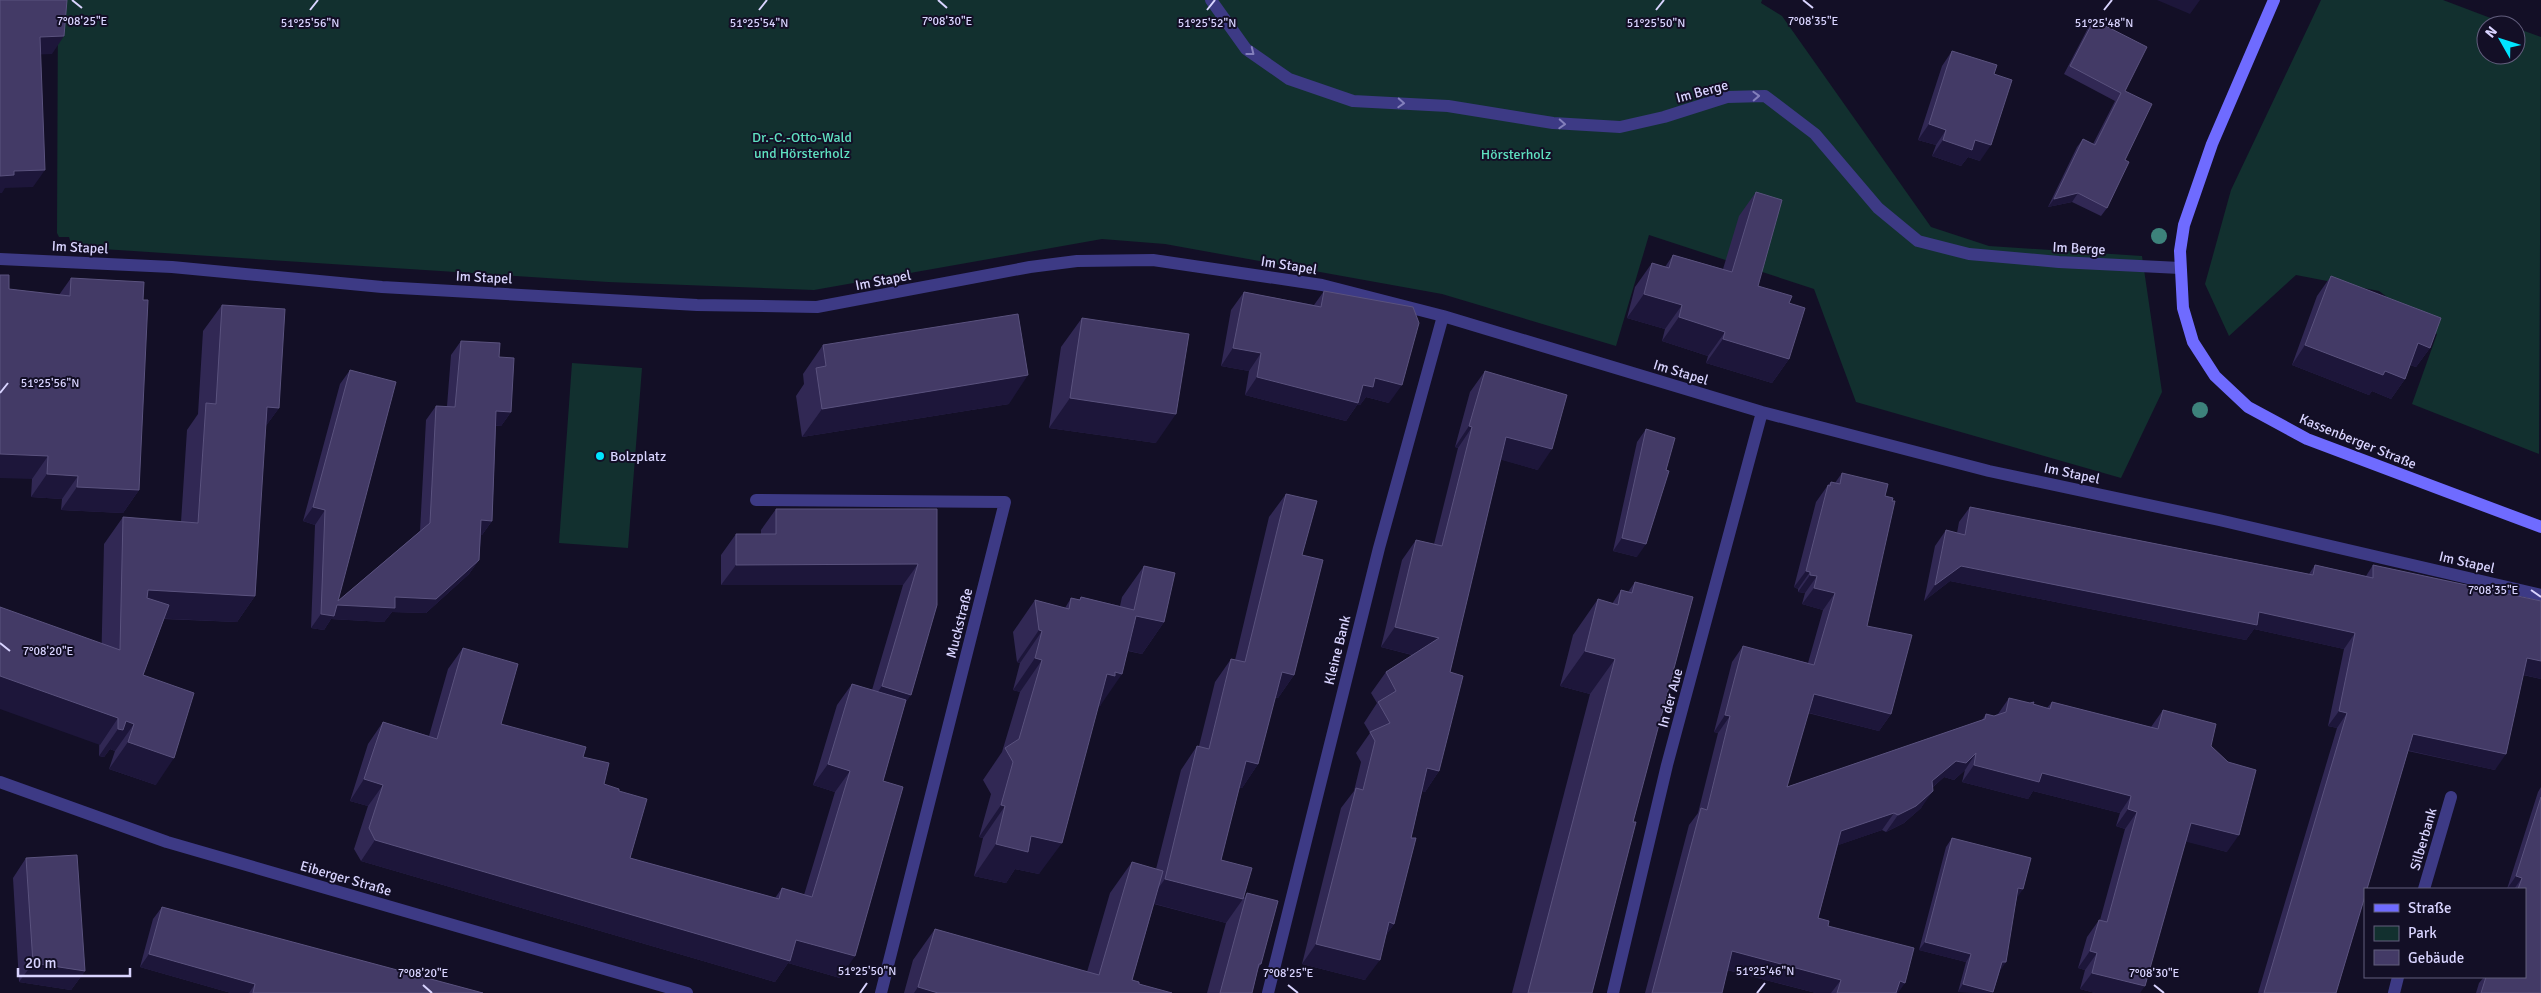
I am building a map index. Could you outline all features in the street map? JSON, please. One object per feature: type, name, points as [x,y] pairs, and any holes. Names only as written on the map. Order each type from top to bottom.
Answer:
[{"type":"street","name":"Im Berge","points":[[1211,0],[1246,49],[1289,79],[1352,101],[1448,106],[1553,123],[1620,127],[1664,117],[1727,97],[1765,96],[1815,134],[1878,208],[1918,241],[1968,254],[2059,262],[2180,268]]},
{"type":"street","name":"Kassenberger Straße","points":[[2274,0],[2212,144],[2184,225],[2180,268],[2183,308],[2193,342],[2215,376],[2248,407],[2307,439],[2541,527]]},
{"type":"street","name":"Im Stapel","points":[[0,260],[172,267],[382,287],[697,305],[817,307],[1040,266],[1077,261],[1153,260],[1322,285],[1443,316],[1762,412],[1989,470],[2219,520],[2541,595]]},
{"type":"street","name":"Kleine Bank","points":[[1268,993],[1355,640],[1443,316]]},
{"type":"street","name":"In der Aue","points":[[1613,993],[1667,765],[1762,412]]},
{"type":"street","name":"Muckstraße","points":[[756,500],[1005,502],[881,993]]},
{"type":"street","name":"Eiberger Straße","points":[[0,782],[167,842],[687,993]]},
{"type":"street","name":"Silberbank","points":[[2424,888],[2451,797]]},
{"type":"street","points":[[2394,993],[2398,978]]},
{"type":"green space","name":"Hörsterholz","points":[[58,0],[1762,0],[1761,3],[1782,16],[1931,227],[1989,246],[2142,256],[2162,392],[2121,478],[1856,402],[1814,289],[1649,235],[1616,346],[1442,294],[1165,244],[1102,239],[814,290],[608,282],[72,247],[69,237],[59,237],[57,233]]},
{"type":"green space","points":[[2321,0],[2443,0],[2483,15],[2476,15],[2476,65],[2526,65],[2526,32],[2541,37],[2539,454],[2412,404],[2437,334],[2379,291],[2296,275],[2229,336],[2205,284],[2231,190]]},
{"type":"green space","name":"Bolzplatz","points":[[572,363],[642,368],[628,548],[559,543]]},
{"type":"building","points":[[0,0],[67,0],[64,36],[40,37],[45,170],[14,171],[14,175],[0,176]]},
{"type":"building","points":[[2094,20],[2147,47],[2125,91],[2152,104],[2125,160],[2129,162],[2107,208],[2078,193],[2054,199],[2083,139],[2095,145],[2121,93],[2070,66]]},
{"type":"building","points":[[1952,51],[1997,65],[1994,74],[2012,80],[1991,145],[1975,140],[1972,150],[1943,140],[1946,130],[1929,124]]},
{"type":"building","points":[[1756,192],[1782,200],[1758,286],[1792,296],[1789,303],[1805,308],[1789,359],[1723,339],[1725,332],[1679,317],[1682,305],[1644,294],[1652,263],[1669,268],[1673,255],[1732,272]]},
{"type":"building","points":[[0,275],[9,275],[9,289],[70,296],[71,278],[144,282],[143,300],[148,300],[139,490],[77,487],[78,476],[47,474],[48,456],[0,454]]},
{"type":"building","points":[[2331,276],[2441,318],[2430,348],[2418,343],[2405,379],[2385,371],[2383,375],[2305,345]]},
{"type":"building","points":[[1324,291],[1413,307],[1419,323],[1402,385],[1375,378],[1373,387],[1363,385],[1358,403],[1257,377],[1261,353],[1233,348],[1244,292],[1321,307]]},
{"type":"building","points":[[222,305],[285,309],[279,408],[267,407],[255,596],[148,590],[147,598],[169,605],[143,675],[194,693],[174,758],[128,742],[134,724],[126,721],[123,730],[118,729],[118,718],[0,676],[0,607],[120,650],[123,517],[198,523],[206,403],[216,404]]},
{"type":"building","points":[[1018,314],[1028,375],[822,409],[816,368],[826,366],[823,345]]},
{"type":"building","points":[[1082,318],[1189,334],[1176,414],[1070,398]]},
{"type":"building","points":[[461,341],[500,343],[499,357],[514,358],[511,412],[496,411],[492,521],[481,520],[479,560],[436,599],[395,597],[395,608],[337,605],[334,616],[321,614],[325,510],[313,507],[350,370],[396,382],[338,601],[430,523],[436,406],[455,407]]},
{"type":"building","points":[[1485,371],[1567,395],[1552,449],[1506,437],[1450,672],[1463,676],[1439,771],[1427,768],[1411,838],[1416,838],[1394,924],[1389,922],[1380,960],[1316,944],[1356,788],[1363,790],[1375,741],[1370,732],[1390,723],[1378,702],[1396,691],[1386,672],[1439,638],[1395,627],[1416,540],[1442,546],[1472,427],[1469,426]]},
{"type":"building","points":[[1646,429],[1675,438],[1666,470],[1669,471],[1646,544],[1622,538]]},
{"type":"building","points":[[1842,473],[1888,484],[1885,496],[1893,498],[1892,501],[1895,501],[1867,626],[1912,635],[1891,714],[1814,694],[1787,787],[1985,719],[1986,714],[1994,716],[2006,712],[2009,698],[2030,703],[2034,702],[2033,704],[2050,709],[2052,702],[2158,729],[2163,710],[2216,724],[2211,746],[2228,762],[2256,770],[2239,835],[2191,823],[2145,986],[2092,973],[2097,953],[2090,951],[2099,920],[2107,922],[2137,812],[2128,809],[2131,796],[2042,773],[2039,782],[1974,765],[1976,753],[1966,763],[1956,761],[1932,781],[1933,791],[1916,806],[1898,815],[1894,813],[1841,831],[1818,918],[1829,921],[1828,926],[1914,948],[1905,983],[1900,981],[1896,993],[1837,993],[1841,980],[1732,951],[1722,993],[1652,993],[1701,808],[1707,810],[1730,716],[1725,715],[1743,646],[1814,665],[1835,593],[1814,588],[1817,576],[1810,575],[1810,572],[1806,571],[1828,485],[1830,486],[1831,482],[1840,484]]},
{"type":"building","points":[[1286,494],[1317,501],[1302,555],[1323,560],[1294,675],[1282,672],[1258,764],[1246,761],[1221,860],[1252,868],[1243,899],[1165,879],[1197,746],[1209,749],[1231,659],[1245,662]]},
{"type":"building","points":[[1970,507],[2313,575],[2315,565],[2373,578],[2373,565],[2541,601],[2541,661],[2527,658],[2506,754],[2413,734],[2367,888],[2364,888],[2364,899],[2336,993],[2264,993],[2347,713],[2339,711],[2355,633],[2259,612],[2257,625],[1961,566],[1935,585],[1946,530],[1965,535]]},
{"type":"building","points":[[776,509],[937,509],[937,605],[911,695],[882,686],[918,564],[736,565],[736,534],[776,534]]},
{"type":"building","points":[[1144,566],[1175,573],[1164,622],[1136,616],[1122,674],[1115,672],[1115,676],[1107,674],[1062,843],[1031,836],[1028,852],[996,844],[1005,806],[1001,805],[1013,762],[1005,748],[1019,739],[1042,660],[1035,658],[1042,631],[1039,630],[1035,600],[1069,609],[1071,598],[1080,600],[1081,597],[1134,610]]},
{"type":"building","points":[[1635,582],[1693,597],[1633,822],[1636,822],[1592,993],[1528,993],[1615,659],[1585,651],[1598,599],[1618,605],[1621,590],[1632,593]]},
{"type":"building","points":[[463,648],[518,664],[501,724],[586,747],[583,757],[609,763],[604,784],[619,789],[619,791],[647,799],[630,858],[779,899],[782,888],[812,897],[850,771],[828,764],[852,684],[906,700],[883,781],[903,787],[855,956],[796,940],[790,961],[375,840],[369,828],[383,785],[364,779],[383,722],[437,739]]},
{"type":"building","points":[[2541,797],[2541,993],[2481,993],[2486,978],[2526,978],[2526,888],[2518,888],[2522,878],[2516,876]]},
{"type":"building","points":[[1952,838],[2031,858],[2023,889],[2018,888],[2006,962],[2002,962],[1993,992],[1963,984],[1971,954],[1925,942]]},
{"type":"building","points":[[77,855],[85,971],[33,963],[26,858]]},
{"type":"building","points":[[1132,862],[1163,871],[1132,980],[1139,982],[1139,984],[1172,993],[938,993],[918,987],[935,929],[1099,975]]},
{"type":"building","points":[[1247,893],[1278,901],[1261,964],[1259,964],[1252,993],[1220,993]]},
{"type":"building","points":[[162,907],[483,993],[253,993],[255,984],[149,954]]},
{"type":"place","name":"Bolzplatz","points":[[600,456]]},
{"type":"park label","name":"Dr.-C.-Otto-Wald und Hörsterholz","points":[[802,146]]}]
